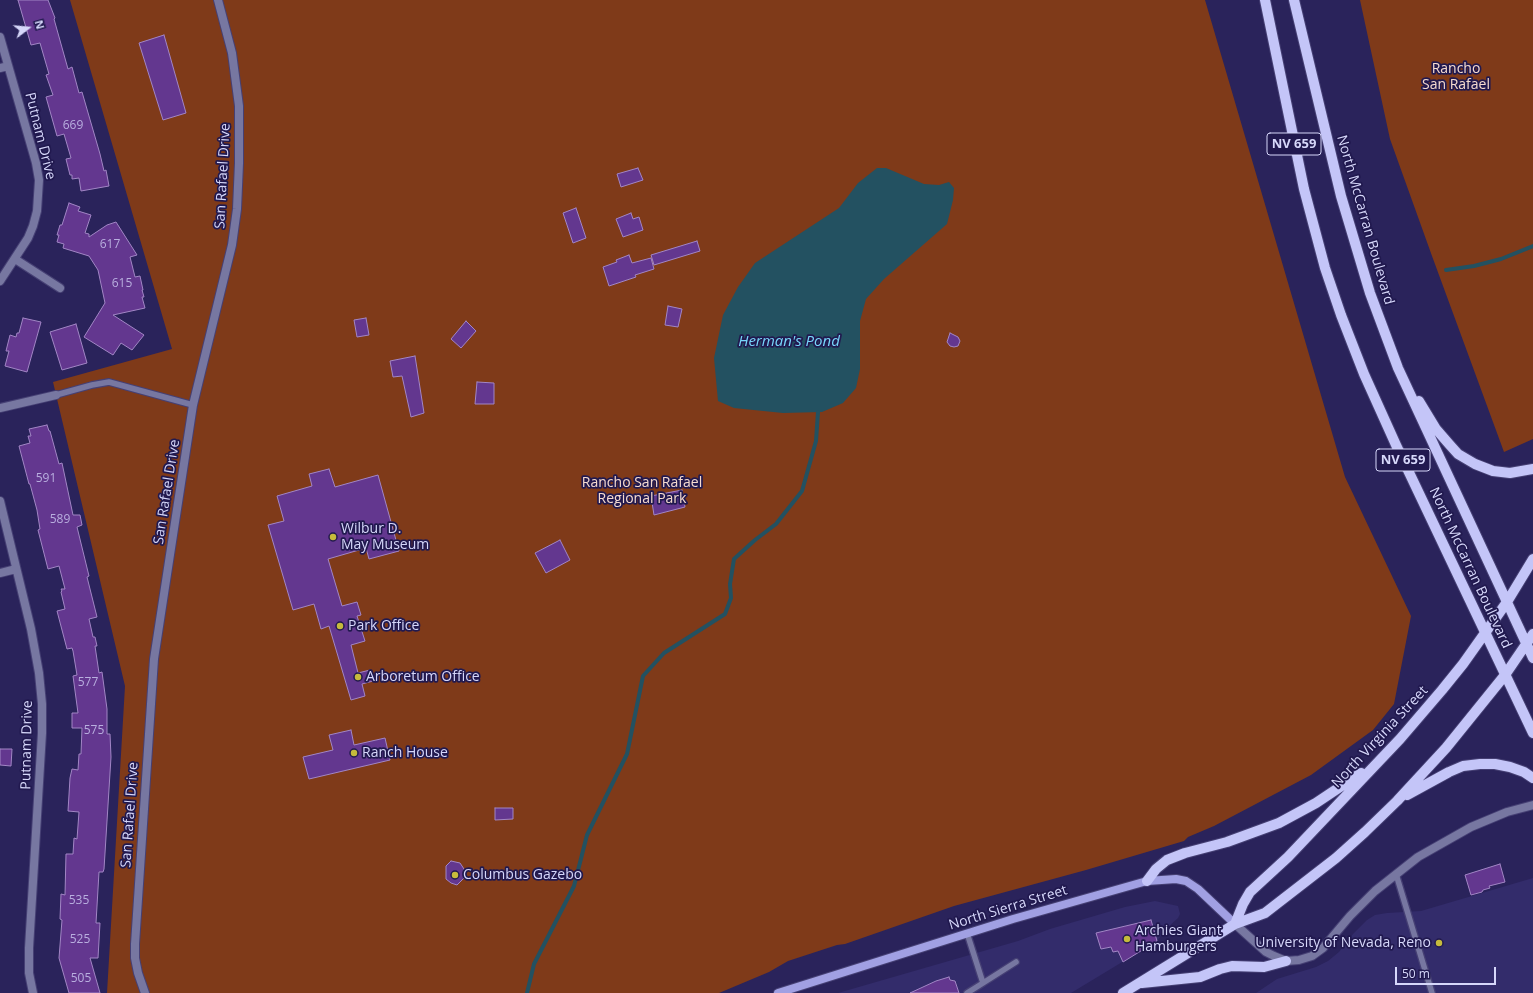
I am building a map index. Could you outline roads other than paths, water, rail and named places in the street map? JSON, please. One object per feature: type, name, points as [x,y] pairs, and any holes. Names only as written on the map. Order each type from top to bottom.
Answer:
[{"type":"main road","name":"North McCarran Boulevard","points":[[1265,0],[1305,196],[1325,268],[1341,315],[1380,411],[1533,733]]},
{"type":"main road","name":"North McCarran Boulevard","points":[[1294,0],[1328,142],[1354,241],[1370,293],[1398,368],[1533,658]]},
{"type":"main road","points":[[1398,368],[1436,429],[1458,454],[1475,464],[1493,470],[1510,473],[1533,469]]},
{"type":"main road","name":"North Virginia Street","points":[[1235,924],[1242,904],[1250,892],[1288,857],[1400,739],[1442,690],[1507,602],[1533,559]]},
{"type":"main road","points":[[1123,993],[1235,924],[1264,913],[1336,858],[1397,801],[1446,748],[1505,675],[1533,634]]},
{"type":"main road","points":[[1397,801],[1449,772],[1463,766],[1495,764],[1524,772],[1533,778]]},
{"type":"main road","points":[[1148,881],[1156,869],[1167,860],[1185,853],[1227,842],[1279,823],[1316,803],[1373,766]]},
{"type":"main road","name":"North Sierra Street","points":[[778,993],[1013,919],[1148,881],[1176,879],[1186,881],[1198,889],[1235,924]]},
{"type":"main road","points":[[1140,983],[1200,977],[1226,967],[1264,967],[1286,961]]},
{"type":"street","name":"San Rafael Drive","points":[[145,993],[138,973],[135,944],[154,667],[193,405],[228,260],[237,209],[239,106],[232,53],[218,0]]},
{"type":"street","name":"Putnam Drive","points":[[0,37],[4,67],[36,163],[39,180],[37,211],[33,226],[28,238],[0,281]]},
{"type":"street","points":[[15,259],[60,288]]},
{"type":"street","points":[[0,408],[56,395]]},
{"type":"street","name":"Putnam Drive","points":[[0,501],[30,629],[39,673],[42,704],[42,733],[29,948],[29,973],[33,993]]},
{"type":"street","points":[[0,573],[16,569]]},
{"type":"street","points":[[1235,924],[1266,952],[1286,961],[1299,960],[1312,956],[1323,948],[1365,901],[1418,857],[1471,827],[1508,812],[1533,805]]},
{"type":"lane","points":[[56,395],[109,382],[193,405]]},
{"type":"lane","points":[[1396,874],[1432,993]]},
{"type":"lane","points":[[967,933],[983,983]]},
{"type":"lane","points":[[967,993],[1016,962]]},
{"type":"water","name":"Herman's Pond","points":[[877,168],[886,168],[924,184],[939,185],[949,182],[954,188],[953,200],[947,224],[884,279],[866,299],[860,321],[860,369],[856,388],[843,403],[822,412],[783,413],[734,408],[718,401],[714,358],[723,315],[738,287],[755,263],[839,208],[858,183]]},
{"type":"waterway","points":[[1446,270],[1474,266],[1501,259],[1533,246]]},
{"type":"waterway","points":[[527,993],[534,964],[574,886],[587,835],[627,754],[643,676],[664,653],[725,614],[731,598],[730,584],[734,559],[776,524],[802,491],[816,441],[818,412]]},
{"type":"place","name":"Wilbur D. May Museum","points":[[333,537]]},
{"type":"place","name":"Park Office","points":[[340,626]]},
{"type":"place","name":"Arboretum Office","points":[[358,677]]},
{"type":"place","name":"Ranch House","points":[[354,753]]},
{"type":"place","name":"Columbus Gazebo","points":[[455,875]]},
{"type":"place","name":"Archies Giant Hamburgers","points":[[1127,939]]},
{"type":"place","name":"University of Nevada, Reno","points":[[1439,943]]},
{"type":"park label","name":"Rancho San Rafael","points":[[1456,78]]},
{"type":"park label","name":"Rancho San Rafael Regional Park","points":[[642,492]]}]
